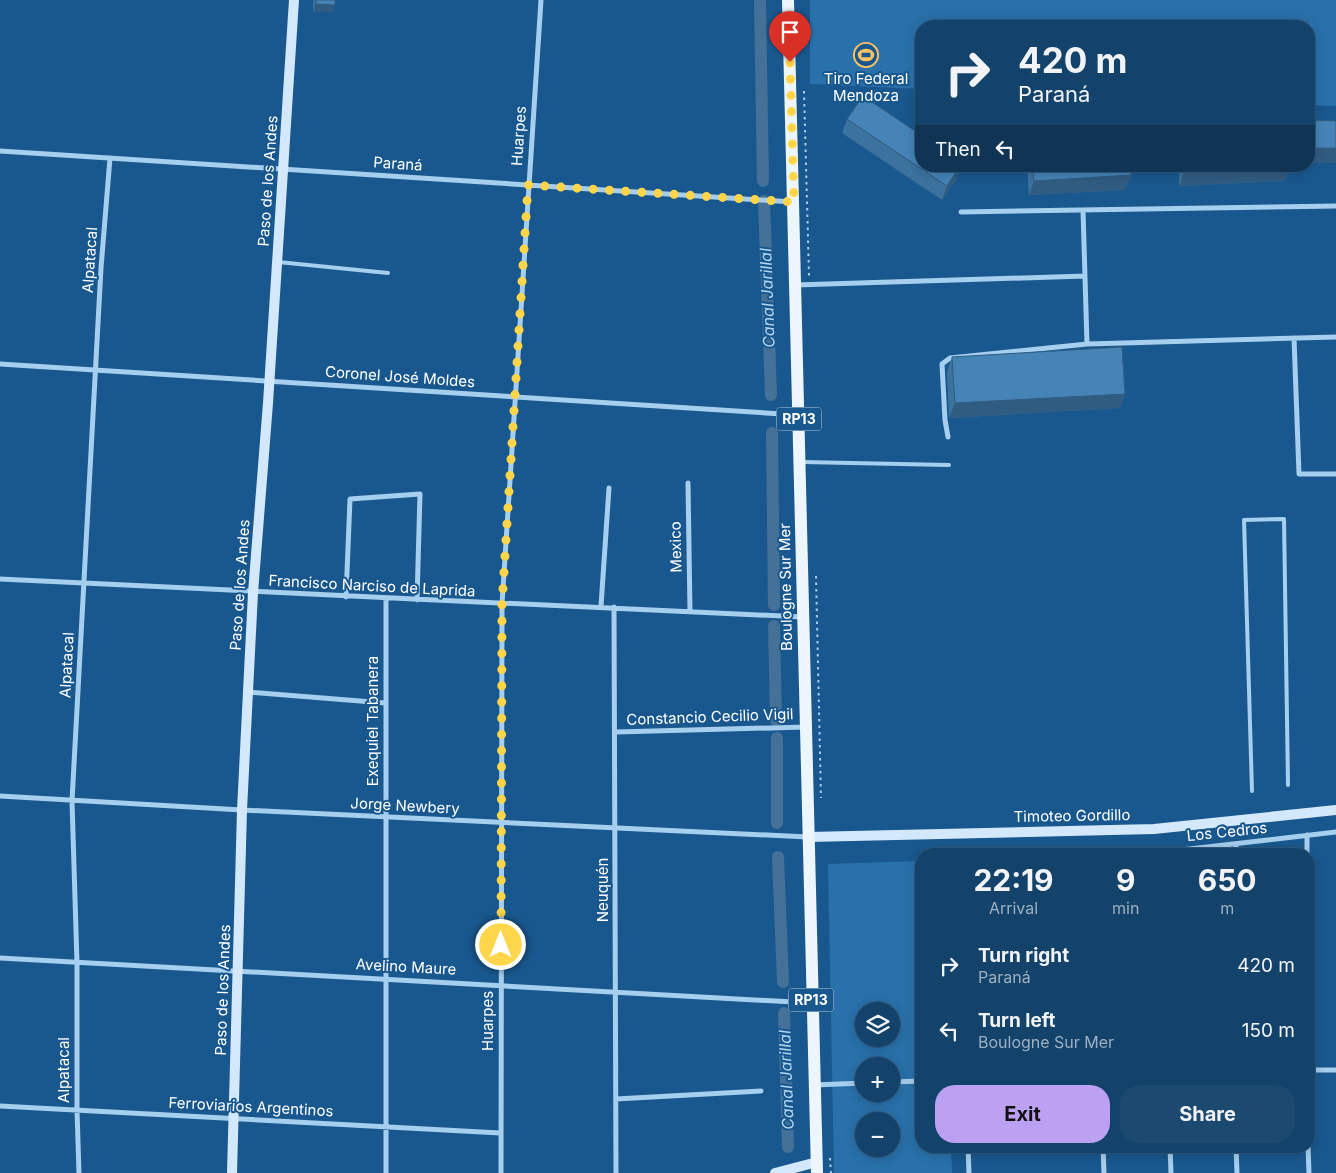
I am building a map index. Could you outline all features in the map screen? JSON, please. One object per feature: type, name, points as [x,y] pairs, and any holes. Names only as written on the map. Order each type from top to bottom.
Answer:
[{"type":"main road","name":"Boulogne Sur Mer","points":[[788,0],[804,618],[811,1003],[817,1168]]},
{"type":"street","name":"Paso de los Andes","points":[[232,1173],[242,810],[253,593],[270,381],[294,0]]},
{"type":"street","name":"Huarpes","points":[[501,1173],[502,604],[541,0]]},
{"type":"street","name":"Paraná","points":[[0,151],[794,202]]},
{"type":"street","name":"Alpatacal","points":[[79,1173],[77,963],[72,801],[110,158]]},
{"type":"street","points":[[961,212],[1336,206]]},
{"type":"street","points":[[1083,210],[1087,344]]},
{"type":"street","points":[[795,285],[1085,276]]},
{"type":"street","points":[[948,437],[944,420],[942,364],[950,358],[1087,344],[1336,337]]},
{"type":"street","points":[[1294,338],[1299,474],[1336,474]]},
{"type":"street","name":"Coronel José Moldes","points":[[0,364],[799,415]]},
{"type":"street","name":"Mexico","points":[[688,483],[690,611]]},
{"type":"street","points":[[601,606],[609,488]]},
{"type":"street","points":[[346,597],[350,499],[420,494],[417,600]]},
{"type":"street","name":"Francisco Narciso de Laprida","points":[[0,579],[386,599],[601,606],[804,618]]},
{"type":"street","name":"Exequiel Tabanera","points":[[386,599],[386,1173]]},
{"type":"street","name":"Neuquén","points":[[614,607],[616,732],[616,1173]]},
{"type":"street","points":[[248,692],[385,703]]},
{"type":"street","name":"Constancio Cecilio Vigil","points":[[616,732],[806,727]]},
{"type":"street","name":"Jorge Newbery","points":[[0,796],[242,810],[808,837]]},
{"type":"street","name":"Timoteo Gordillo","points":[[808,837],[1154,829],[1336,810]]},
{"type":"street","name":"Los Cedros","points":[[1204,848],[1336,832]]},
{"type":"street","points":[[1307,835],[1307,848]]},
{"type":"street","name":"Avelino Maure","points":[[0,958],[616,990],[811,1003]]},
{"type":"street","points":[[1315,1070],[1336,1070]]},
{"type":"street","points":[[900,1081],[915,1080]]},
{"type":"street","points":[[814,1085],[855,1083]]},
{"type":"street","points":[[616,1099],[761,1091]]},
{"type":"street","name":"Ferroviarios Argentinos","points":[[0,1106],[500,1133]]},
{"type":"street","points":[[968,1153],[969,1173]]},
{"type":"street","points":[[1103,1153],[1104,1173]]},
{"type":"street","points":[[1170,1153],[1170,1173]]},
{"type":"street","points":[[1236,1153],[1237,1173]]},
{"type":"street","points":[[1308,1153],[1309,1173]]},
{"type":"street","points":[[775,1173],[817,1168]]},
{"type":"lane","points":[[278,262],[388,273]]},
{"type":"lane","points":[[800,462],[949,465]]},
{"type":"lane","points":[[1252,791],[1244,520],[1284,519],[1288,786]]},
{"type":"shaded area","name":"Tiro Federal Mendoza","points":[[810,0],[1336,0],[1336,106],[1315,105],[1315,20],[915,20],[915,89],[810,84]]},
{"type":"shaded area","points":[[915,861],[915,1153],[951,1153],[952,1173],[834,1173],[828,864]]},
{"type":"building","points":[[316,0],[335,0],[335,5],[316,4]]},
{"type":"building","points":[[863,96],[915,131],[915,165],[847,119]]},
{"type":"building","points":[[1315,120],[1336,121],[1336,148],[1315,148]]},
{"type":"building","points":[[926,172],[956,172],[947,186]]},
{"type":"building","points":[[1033,172],[1131,172],[1131,175],[1034,181]]},
{"type":"building","points":[[1122,347],[1125,394],[955,403],[952,357]]},
{"type":"waterway","name":"Canal Jarillal","points":[[760,2],[763,181]]},
{"type":"waterway","name":"Canal Jarillal","points":[[764,201],[771,395]]},
{"type":"waterway","name":"Canal Jarillal","points":[[772,433],[774,605]]},
{"type":"waterway","name":"Canal Jarillal","points":[[774,626],[776,720]]},
{"type":"waterway","name":"Canal Jarillal","points":[[777,738],[777,823]]},
{"type":"waterway","name":"Canal Jarillal","points":[[778,857],[783,982]]},
{"type":"waterway","name":"Canal Jarillal","points":[[784,1013],[788,1147]]},
{"type":"place","name":"Tiro Federal Mendoza","points":[[866,55]]},
{"type":"route","points":[[501,945],[502,604],[528,185],[794,202],[790,62]]}]
